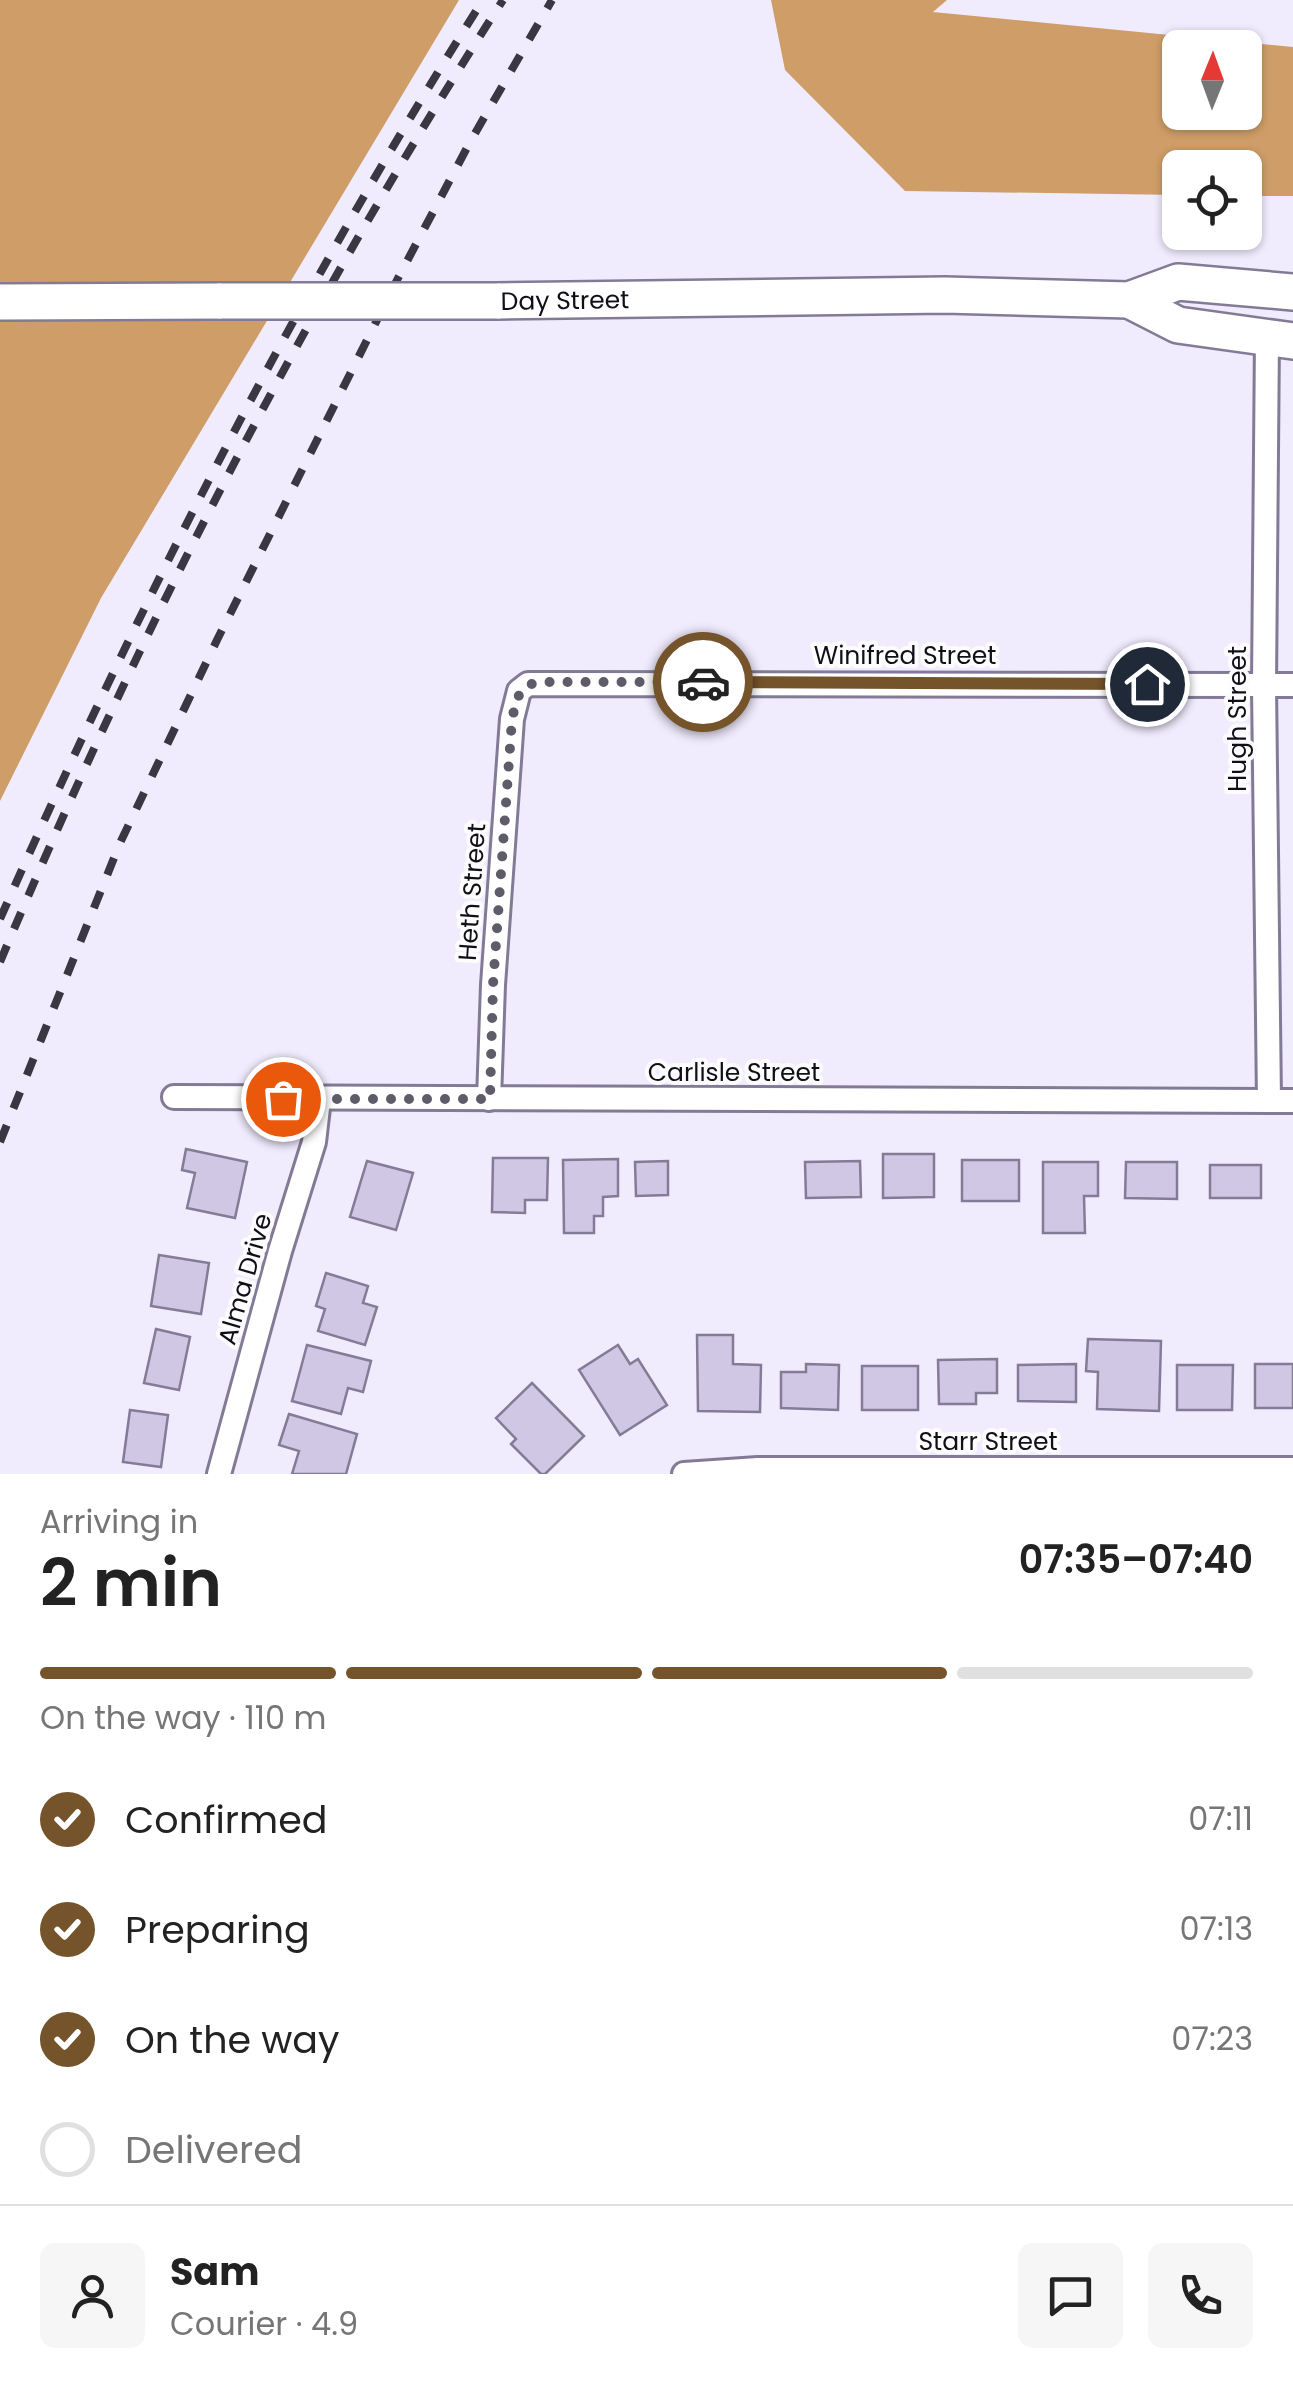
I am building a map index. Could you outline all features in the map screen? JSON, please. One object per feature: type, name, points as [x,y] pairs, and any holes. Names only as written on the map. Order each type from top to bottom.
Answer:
[{"type":"main road","name":"Day Street","points":[[0,302],[497,302],[945,296],[1129,300],[1178,282],[1293,292]]},
{"type":"main road","name":"Day Street","points":[[1129,300],[1178,325],[1280,339]]},
{"type":"street","name":"Hugh Street","points":[[1269,1101],[1264,685],[1280,339]]},
{"type":"street","name":"Winifred Street","points":[[519,691],[540,682],[1293,685]]},
{"type":"street","name":"Heth Street","points":[[490,1099],[493,985],[512,719],[519,691]]},
{"type":"street","name":"Carlisle Street","points":[[174,1097],[1293,1101]]},
{"type":"street","name":"Alma Drive","points":[[219,1474],[314,1142],[319,1100]]},
{"type":"street","name":"Starr Street","points":[[684,1474],[758,1469],[1293,1469]]},
{"type":"shaded area","points":[[0,0],[459,0],[101,598],[0,801]]},
{"type":"shaded area","points":[[771,0],[947,0],[933,12],[1162,34],[1162,130],[1262,130],[1262,44],[1293,47],[1293,196],[1262,196],[1262,150],[1162,150],[1162,195],[905,191],[785,70]]},
{"type":"building","points":[[186,1149],[247,1162],[235,1218],[187,1208],[195,1173],[182,1170]]},
{"type":"building","points":[[883,1154],[934,1154],[934,1197],[883,1198]]},
{"type":"building","points":[[493,1158],[548,1158],[547,1200],[525,1200],[525,1213],[492,1212]]},
{"type":"building","points":[[618,1159],[618,1196],[603,1197],[603,1216],[594,1216],[594,1233],[564,1233],[563,1160]]},
{"type":"building","points":[[962,1160],[1019,1160],[1019,1201],[962,1201]]},
{"type":"building","points":[[367,1161],[413,1173],[396,1230],[350,1217]]},
{"type":"building","points":[[668,1161],[668,1195],[636,1196],[635,1162]]},
{"type":"building","points":[[860,1161],[861,1197],[806,1198],[805,1162]]},
{"type":"building","points":[[1043,1162],[1098,1162],[1098,1196],[1084,1196],[1085,1233],[1043,1233]]},
{"type":"building","points":[[1126,1162],[1177,1162],[1177,1199],[1125,1198]]},
{"type":"building","points":[[1210,1165],[1261,1165],[1261,1198],[1210,1198]]},
{"type":"building","points":[[159,1255],[209,1263],[201,1314],[151,1306]]},
{"type":"building","points":[[326,1273],[368,1286],[363,1303],[377,1307],[365,1345],[318,1331],[325,1309],[316,1306]]},
{"type":"building","points":[[156,1329],[190,1337],[179,1390],[144,1383]]},
{"type":"building","points":[[697,1335],[733,1335],[733,1364],[761,1365],[760,1412],[698,1411]]},
{"type":"building","points":[[1088,1339],[1161,1341],[1159,1411],[1097,1409],[1098,1372],[1086,1371]]},
{"type":"building","points":[[307,1345],[371,1361],[363,1392],[348,1388],[341,1414],[292,1401]]},
{"type":"building","points":[[618,1345],[630,1364],[638,1359],[667,1405],[620,1435],[579,1370]]},
{"type":"building","points":[[997,1359],[997,1393],[976,1393],[976,1404],[939,1404],[938,1360]]},
{"type":"building","points":[[806,1364],[839,1365],[838,1410],[781,1408],[781,1372],[806,1372]]},
{"type":"building","points":[[1076,1364],[1076,1402],[1018,1401],[1018,1365]]},
{"type":"building","points":[[1255,1364],[1293,1364],[1293,1408],[1255,1408]]},
{"type":"building","points":[[1177,1365],[1233,1365],[1232,1410],[1177,1410]]},
{"type":"building","points":[[862,1366],[918,1366],[918,1410],[862,1410]]},
{"type":"building","points":[[532,1383],[584,1436],[545,1474],[511,1444],[516,1439],[496,1418]]},
{"type":"building","points":[[130,1410],[168,1415],[161,1467],[123,1462]]},
{"type":"building","points":[[289,1414],[357,1434],[346,1474],[292,1474],[299,1451],[279,1445]]},
{"type":"railway","points":[[0,919],[108,683],[224,450],[349,223],[483,0]]},
{"type":"railway","points":[[0,962],[110,714],[230,470],[361,232],[503,0]]},
{"type":"railway","points":[[0,1142],[120,843],[217,640],[396,282],[470,142],[552,0]]},
{"type":"way so far","points":[[283,1099],[490,1099],[493,985],[512,719],[519,691],[540,682],[703,682]]},
{"type":"route","points":[[703,682],[1147,684]]}]
